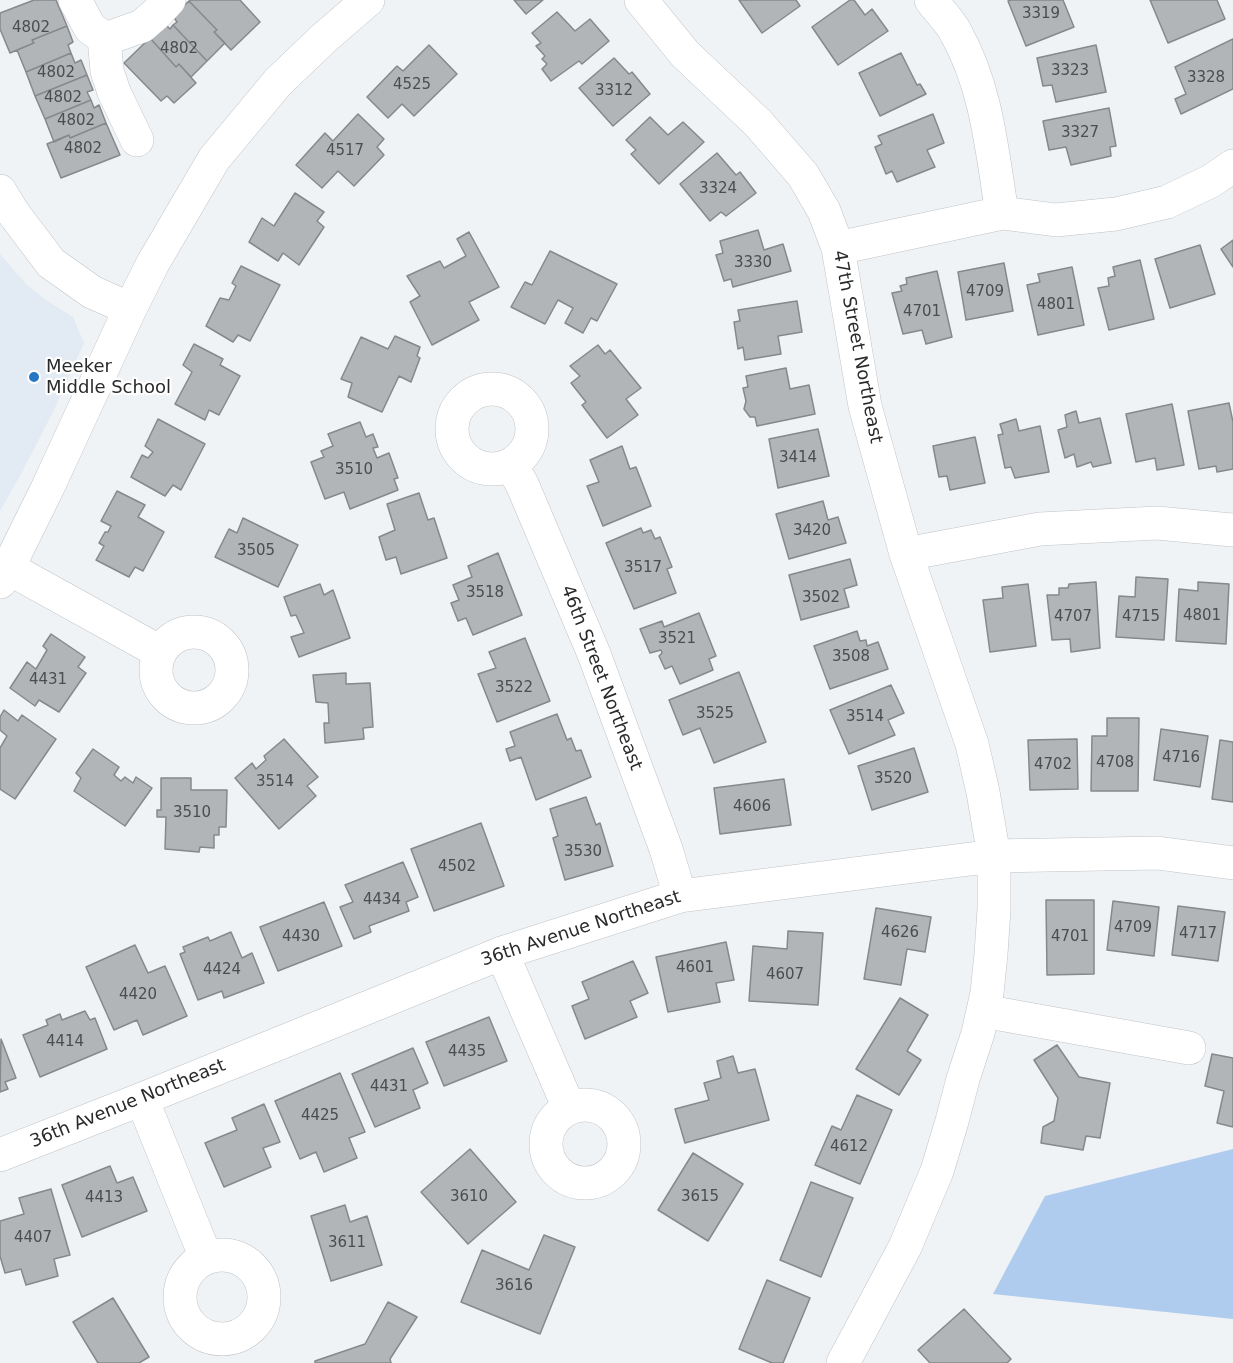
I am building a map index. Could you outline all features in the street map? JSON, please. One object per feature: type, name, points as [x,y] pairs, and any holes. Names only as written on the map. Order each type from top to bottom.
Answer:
[{"type":"street","points":[[75,0],[90,28],[104,38],[142,26],[169,0]]},
{"type":"street","points":[[160,652],[4,575],[153,263],[214,159],[279,82],[323,39],[368,0]]},
{"type":"street","name":"47th Street Northeast","points":[[641,0],[685,54],[758,123],[803,175],[824,211],[838,248],[865,406],[906,554],[972,744],[994,856],[994,909],[987,993],[978,1033],[952,1121],[937,1171],[905,1247],[843,1363]]},
{"type":"street","points":[[931,0],[956,32],[975,76],[987,118],[1002,213]]},
{"type":"street","points":[[104,38],[107,71],[114,92],[137,140]]},
{"type":"street","points":[[838,248],[1002,213],[1056,220],[1116,214],[1167,202],[1211,181],[1233,166]]},
{"type":"street","points":[[0,191],[14,214],[51,263],[92,292],[130,309]]},
{"type":"street","name":"46th Street Northeast","points":[[511,465],[522,484],[594,654],[666,849],[680,896]]},
{"type":"street","points":[[906,554],[1040,529],[1158,523],[1233,530]]},
{"type":"street","name":"36th Avenue Northeast","points":[[0,1155],[502,952],[680,896],[994,856],[1157,853],[1233,862]]},
{"type":"street","points":[[502,952],[569,1108]]},
{"type":"street","points":[[983,1011],[1189,1047]]},
{"type":"street","points":[[142,1099],[206,1258]]},
{"type":"shaded area","name":"Meeker Middle School","points":[[0,254],[27,285],[73,317],[84,343],[54,410],[0,511]]},
{"type":"shaded area","points":[[1233,1149],[1233,1319],[993,1294],[1045,1196]]},
{"type":"building","points":[[34,0],[56,0],[67,26],[32,40],[34,43],[10,53],[0,29],[0,13]]},
{"type":"building","points":[[190,0],[240,0],[260,22],[231,50],[214,32],[217,30]]},
{"type":"building","points":[[514,0],[543,0],[526,14]]},
{"type":"building","points":[[739,0],[796,0],[800,6],[762,33]]},
{"type":"building","points":[[850,0],[854,0],[865,15],[872,9],[888,31],[838,65],[812,27]]},
{"type":"building","points":[[1063,0],[1074,27],[1026,46],[1008,1]]},
{"type":"building","points":[[1150,0],[1217,0],[1225,19],[1168,43]]},
{"type":"building","points":[[189,1],[217,30],[214,32],[225,43],[207,61],[173,25],[177,22],[173,16]]},
{"type":"building","points":[[557,12],[575,31],[590,19],[609,41],[582,64],[579,61],[551,81],[542,69],[547,64],[542,59],[545,56],[536,46],[541,43],[532,33]]},
{"type":"building","points":[[165,24],[170,29],[173,25],[207,61],[191,77],[179,64],[176,67],[150,38]]},
{"type":"building","points":[[67,26],[73,42],[68,45],[71,53],[26,72],[17,50],[34,43],[32,40]]},
{"type":"building","points":[[150,38],[176,67],[179,64],[196,83],[174,103],[167,96],[161,101],[124,63]]},
{"type":"building","points":[[1233,39],[1233,89],[1181,114],[1175,99],[1186,94],[1175,67]]},
{"type":"building","points":[[429,45],[457,74],[414,116],[402,104],[388,118],[367,97],[397,66],[403,71]]},
{"type":"building","points":[[1096,45],[1106,92],[1056,102],[1052,85],[1043,86],[1037,58]]},
{"type":"building","points":[[71,53],[75,63],[81,60],[87,75],[35,96],[26,72]]},
{"type":"building","points":[[901,53],[917,85],[920,84],[926,94],[880,116],[859,73]]},
{"type":"building","points":[[614,58],[629,74],[632,72],[650,94],[613,126],[579,88]]},
{"type":"building","points":[[87,75],[93,90],[87,92],[91,100],[45,119],[35,96]]},
{"type":"building","points":[[91,100],[94,108],[99,105],[106,123],[54,142],[45,119]]},
{"type":"building","points":[[1109,108],[1116,146],[1110,147],[1111,156],[1071,165],[1066,147],[1049,150],[1043,121]]},
{"type":"building","points":[[358,114],[384,139],[377,147],[384,155],[354,186],[338,171],[322,188],[296,165],[325,133],[333,141]]},
{"type":"building","points":[[933,114],[944,143],[927,150],[935,167],[897,182],[892,171],[886,174],[875,147],[882,144],[878,136]]},
{"type":"building","points":[[650,117],[668,135],[683,122],[704,142],[659,184],[631,154],[636,150],[626,140]]},
{"type":"building","points":[[106,123],[120,155],[61,178],[47,144],[69,135],[70,138]]},
{"type":"building","points":[[717,153],[736,175],[740,172],[756,193],[726,216],[721,212],[710,221],[680,184]]},
{"type":"building","points":[[295,193],[324,212],[317,221],[324,227],[299,265],[283,253],[278,261],[249,242],[262,218],[274,226]]},
{"type":"building","points":[[758,230],[764,250],[783,244],[791,271],[733,287],[731,279],[724,281],[716,255],[723,253],[720,241]]},
{"type":"building","points":[[469,232],[499,287],[469,302],[479,320],[432,345],[410,302],[420,296],[407,276],[440,261],[444,268],[466,256],[457,239]]},
{"type":"building","points":[[1233,240],[1233,267],[1221,249]]},
{"type":"building","points":[[1200,245],[1215,294],[1170,308],[1155,259]]},
{"type":"building","points":[[550,251],[617,284],[597,321],[591,318],[583,333],[565,323],[573,308],[558,300],[545,324],[511,307],[525,282],[532,285]]},
{"type":"building","points":[[1140,260],[1154,319],[1109,330],[1098,288],[1109,286],[1108,278],[1115,276],[1113,267]]},
{"type":"building","points":[[1004,263],[1013,311],[966,320],[958,272]]},
{"type":"building","points":[[241,266],[280,285],[250,341],[238,335],[233,342],[206,326],[220,298],[229,300],[236,286],[232,283]]},
{"type":"building","points":[[1072,267],[1084,325],[1038,335],[1027,285],[1040,282],[1038,274]]},
{"type":"building","points":[[937,271],[952,337],[926,344],[922,330],[903,334],[892,293],[902,291],[900,286],[907,284],[906,278]]},
{"type":"building","points":[[797,301],[802,332],[778,336],[781,354],[745,360],[743,347],[738,349],[734,322],[740,321],[738,310]]},
{"type":"building","points":[[395,336],[420,347],[417,356],[420,358],[411,382],[399,376],[382,412],[348,397],[352,383],[341,379],[361,337],[388,349]]},
{"type":"building","points":[[194,344],[223,359],[220,365],[240,376],[219,415],[209,410],[205,420],[175,404],[192,372],[183,365]]},
{"type":"building","points":[[598,345],[605,354],[610,350],[641,388],[626,399],[638,415],[607,438],[582,405],[586,402],[571,383],[580,376],[570,366]]},
{"type":"building","points":[[786,368],[790,389],[809,385],[815,414],[757,426],[755,417],[750,417],[744,409],[746,401],[743,388],[748,387],[746,376]]},
{"type":"building","points":[[1229,403],[1233,422],[1233,469],[1217,472],[1216,466],[1199,469],[1188,411]]},
{"type":"building","points":[[1172,404],[1184,465],[1157,470],[1155,458],[1136,462],[1126,414]]},
{"type":"building","points":[[1076,411],[1079,423],[1100,418],[1111,463],[1093,467],[1091,462],[1077,467],[1074,454],[1065,458],[1058,430],[1067,427],[1065,415]]},
{"type":"building","points":[[158,419],[205,444],[181,490],[173,485],[165,496],[131,477],[142,455],[148,458],[153,452],[145,446]]},
{"type":"building","points":[[1016,419],[1019,431],[1040,426],[1049,472],[1015,478],[1011,467],[1005,468],[998,435],[1003,434],[1000,424]]},
{"type":"building","points":[[360,422],[366,437],[373,434],[378,447],[373,448],[377,458],[389,453],[398,478],[394,479],[398,490],[350,509],[344,492],[325,499],[311,462],[324,457],[321,451],[333,446],[328,434]]},
{"type":"building","points":[[818,429],[829,476],[778,488],[769,439]]},
{"type":"building","points":[[975,437],[985,483],[950,490],[947,476],[939,477],[933,446]]},
{"type":"building","points":[[622,446],[630,469],[636,467],[651,506],[603,526],[587,486],[599,482],[590,460]]},
{"type":"building","points":[[117,491],[145,505],[138,517],[164,532],[143,571],[135,567],[129,577],[96,560],[104,546],[99,543],[111,526],[101,521]]},
{"type":"building","points":[[419,493],[428,520],[434,518],[447,558],[401,574],[396,557],[386,560],[379,537],[395,530],[387,504]]},
{"type":"building","points":[[823,501],[828,520],[838,517],[846,543],[789,559],[776,514]]},
{"type":"building","points":[[243,518],[298,545],[278,587],[215,557],[229,529],[237,533]]},
{"type":"building","points":[[641,528],[643,533],[651,530],[655,539],[660,537],[672,567],[667,569],[676,593],[634,609],[606,543]]},
{"type":"building","points":[[498,553],[522,615],[473,635],[466,618],[458,621],[451,603],[459,600],[453,585],[472,577],[468,566]]},
{"type":"building","points":[[850,559],[857,585],[844,589],[849,607],[801,620],[789,575]]},
{"type":"building","points":[[1136,577],[1168,579],[1164,640],[1116,637],[1119,596],[1135,597]]},
{"type":"building","points":[[1096,582],[1100,648],[1071,652],[1070,639],[1052,640],[1047,595],[1059,595],[1059,588],[1068,588],[1069,584]]},
{"type":"building","points":[[1198,582],[1229,584],[1226,644],[1176,641],[1179,589],[1198,591]]},
{"type":"building","points":[[320,584],[324,595],[333,590],[350,638],[299,657],[291,637],[304,633],[296,615],[291,616],[284,597]]},
{"type":"building","points":[[1028,584],[1036,646],[990,652],[983,600],[1003,598],[1002,587]]},
{"type":"building","points":[[699,613],[716,656],[709,659],[713,670],[680,684],[672,666],[665,669],[659,656],[662,653],[661,650],[650,653],[640,629],[662,621],[664,627]]},
{"type":"building","points":[[857,631],[860,641],[866,640],[867,646],[878,642],[888,669],[830,689],[814,646]]},
{"type":"building","points":[[51,634],[85,657],[78,667],[86,673],[59,712],[39,700],[35,706],[10,688],[27,662],[36,669],[47,650],[43,646]]},
{"type":"building","points":[[525,638],[550,701],[497,722],[478,674],[496,668],[489,652]]},
{"type":"building","points":[[739,672],[766,742],[714,763],[700,728],[683,735],[669,700]]},
{"type":"building","points":[[346,673],[346,684],[370,683],[373,727],[363,728],[364,739],[325,743],[324,723],[329,723],[328,703],[316,702],[313,675]]},
{"type":"building","points":[[891,685],[904,713],[888,720],[895,735],[849,754],[830,710]]},
{"type":"building","points":[[4,710],[18,721],[22,715],[56,739],[15,799],[0,789],[0,748],[7,736],[0,730],[0,717]]},
{"type":"building","points":[[557,714],[567,740],[571,738],[576,751],[581,750],[591,777],[536,800],[521,757],[510,761],[506,749],[515,746],[510,732]]},
{"type":"building","points":[[1107,718],[1139,718],[1138,791],[1091,791],[1092,736],[1107,736]]},
{"type":"building","points":[[1161,729],[1208,736],[1200,787],[1154,780]]},
{"type":"building","points":[[284,739],[318,777],[307,786],[316,796],[279,829],[235,778],[252,763],[256,769],[266,760],[264,756]]},
{"type":"building","points":[[1077,739],[1078,789],[1030,790],[1028,740]]},
{"type":"building","points":[[1220,740],[1233,742],[1233,802],[1212,799]]},
{"type":"building","points":[[914,748],[928,792],[872,810],[858,766]]},
{"type":"building","points":[[93,749],[119,767],[114,775],[121,781],[125,777],[133,783],[136,777],[152,788],[125,826],[74,791],[81,778],[76,773]]},
{"type":"building","points":[[161,778],[191,778],[191,790],[227,790],[226,827],[219,827],[219,835],[214,835],[214,848],[200,847],[199,852],[165,849],[166,817],[157,817],[157,810],[161,810]]},
{"type":"building","points":[[784,779],[791,825],[720,834],[714,788]]},
{"type":"building","points":[[586,797],[596,825],[600,823],[613,866],[565,880],[553,838],[558,836],[550,809]]},
{"type":"building","points":[[481,823],[504,886],[434,911],[411,849]]},
{"type":"building","points":[[403,862],[418,897],[406,902],[409,911],[369,926],[371,932],[354,939],[340,907],[353,902],[345,885]]},
{"type":"building","points":[[1046,900],[1094,900],[1094,974],[1047,975]]},
{"type":"building","points":[[1113,901],[1159,907],[1154,956],[1107,950]]},
{"type":"building","points":[[324,902],[342,946],[278,971],[260,927]]},
{"type":"building","points":[[1178,906],[1225,912],[1218,961],[1172,955]]},
{"type":"building","points":[[876,908],[931,917],[925,952],[907,949],[901,985],[864,979]]},
{"type":"building","points":[[788,931],[823,933],[818,1005],[749,1001],[753,946],[787,949]]},
{"type":"building","points":[[231,932],[242,958],[252,953],[264,983],[224,998],[222,991],[198,1000],[180,954],[185,952],[183,947],[208,937],[210,941]]},
{"type":"building","points":[[726,942],[734,980],[716,983],[720,1002],[668,1012],[656,957]]},
{"type":"building","points":[[135,945],[148,973],[165,966],[187,1016],[143,1035],[137,1020],[114,1030],[86,967]]},
{"type":"building","points":[[633,961],[648,993],[630,1001],[637,1017],[585,1039],[572,1006],[589,999],[582,982]]},
{"type":"building","points":[[900,998],[928,1015],[907,1051],[921,1060],[899,1095],[856,1069]]},
{"type":"building","points":[[85,1011],[90,1020],[95,1018],[107,1049],[40,1077],[23,1035],[48,1025],[46,1020],[60,1014],[62,1020]]},
{"type":"building","points":[[489,1017],[507,1061],[444,1086],[426,1042]]},
{"type":"building","points":[[1,1039],[16,1078],[5,1082],[8,1089],[0,1092]]},
{"type":"building","points":[[1057,1045],[1079,1077],[1110,1083],[1100,1138],[1086,1136],[1083,1150],[1041,1143],[1043,1127],[1054,1121],[1058,1098],[1034,1060]]},
{"type":"building","points":[[413,1048],[428,1083],[413,1090],[420,1108],[375,1127],[352,1074]]},
{"type":"building","points":[[1212,1054],[1233,1058],[1233,1127],[1217,1123],[1224,1091],[1205,1086]]},
{"type":"building","points":[[733,1056],[738,1073],[755,1069],[769,1120],[685,1143],[675,1109],[709,1100],[704,1083],[721,1078],[717,1061]]},
{"type":"building","points":[[340,1073],[365,1132],[349,1138],[357,1158],[324,1172],[316,1152],[300,1159],[275,1101]]},
{"type":"building","points":[[857,1095],[892,1110],[860,1184],[815,1165],[832,1126],[841,1130]]},
{"type":"building","points":[[264,1104],[280,1142],[263,1148],[271,1167],[224,1187],[205,1143],[237,1130],[232,1118]]},
{"type":"building","points":[[470,1149],[516,1202],[468,1244],[421,1192]]},
{"type":"building","points":[[693,1153],[743,1184],[708,1241],[658,1210]]},
{"type":"building","points":[[110,1166],[117,1183],[133,1177],[147,1211],[82,1237],[62,1185]]},
{"type":"building","points":[[811,1182],[853,1198],[821,1277],[780,1260]]},
{"type":"building","points":[[51,1189],[70,1255],[54,1259],[58,1276],[26,1285],[21,1269],[5,1273],[0,1256],[0,1221],[24,1214],[19,1198]]},
{"type":"building","points":[[345,1205],[350,1222],[367,1216],[382,1265],[331,1281],[311,1216]]},
{"type":"building","points":[[544,1235],[575,1247],[540,1334],[461,1302],[482,1250],[529,1270]]},
{"type":"building","points":[[767,1280],[810,1298],[783,1363],[772,1363],[739,1349]]},
{"type":"building","points":[[113,1298],[149,1357],[139,1363],[98,1363],[73,1322]]},
{"type":"building","points":[[388,1302],[417,1317],[390,1359],[391,1363],[315,1363],[315,1361],[365,1344]]},
{"type":"building","points":[[964,1309],[1011,1359],[1007,1363],[930,1363],[918,1350]]},
{"type":"place","name":"Meeker Middle School","points":[[34,377]]}]
